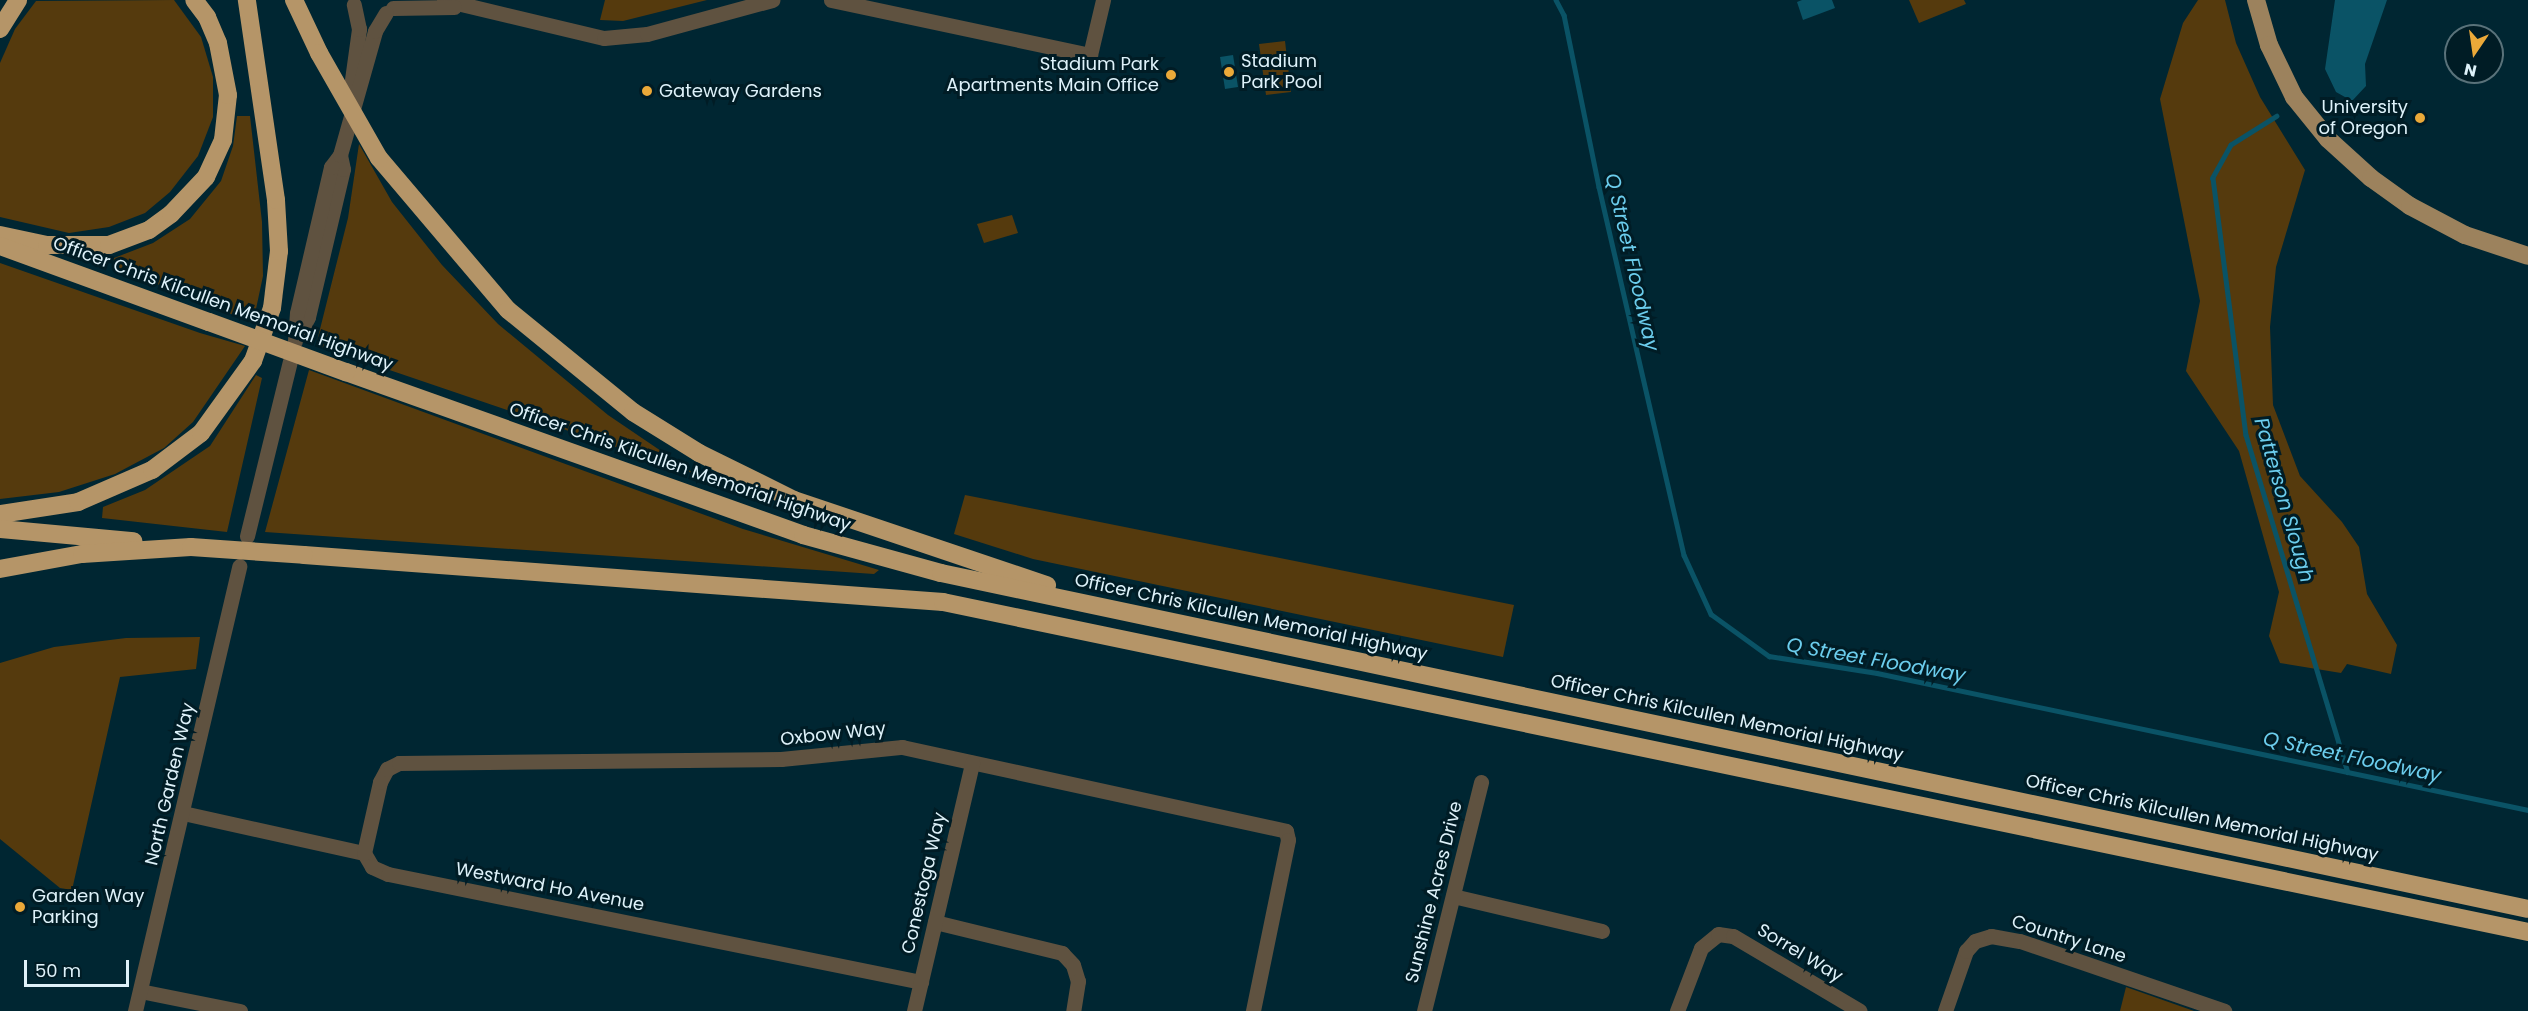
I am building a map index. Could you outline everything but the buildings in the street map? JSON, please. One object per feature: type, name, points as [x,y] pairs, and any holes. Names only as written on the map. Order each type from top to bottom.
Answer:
[{"type":"highway","points":[[0,29],[18,0]]},
{"type":"highway","points":[[0,235],[47,245],[108,245],[149,230],[171,214],[206,177],[222,140],[228,95],[218,43],[194,0]]},
{"type":"highway","points":[[0,514],[78,502],[143,476],[201,433],[253,361],[272,308],[279,251],[276,200],[247,0]]},
{"type":"highway","points":[[294,0],[319,53],[379,158],[508,310],[633,412],[699,453],[825,511],[1140,615]]},
{"type":"highway","name":"Officer Chris Kilcullen Memorial Highway","points":[[0,246],[803,535],[941,573],[2528,909]]},
{"type":"highway","points":[[0,529],[191,547],[943,602],[2528,932]]},
{"type":"highway","points":[[0,569],[82,554],[191,547]]},
{"type":"main road","points":[[2256,0],[2269,45],[2294,97],[2328,139],[2371,178],[2410,206],[2465,235],[2528,256]]},
{"type":"street","points":[[444,0],[463,7],[588,37],[624,38],[772,0]]},
{"type":"street","points":[[831,0],[1090,55],[1103,0]]},
{"type":"street","points":[[352,3],[369,14],[393,7],[463,7]]},
{"type":"street","points":[[348,120],[359,29],[352,3]]},
{"type":"street","points":[[340,155],[343,169],[310,306],[295,341],[297,313],[331,167],[340,155],[348,120],[375,31],[393,7]]},
{"type":"street","points":[[247,536],[290,361]]},
{"type":"street","name":"North Garden Way","points":[[135,1011],[239,566]]},
{"type":"street","name":"Oxbow Way","points":[[364,853],[383,775],[393,765],[407,761],[782,759],[893,747],[1286,831],[1288,840],[1253,1011]]},
{"type":"street","name":"Conestoga Way","points":[[914,1011],[972,763]]},
{"type":"street","name":"Sunshine Acres Drive","points":[[1424,1011],[1481,782]]},
{"type":"street","points":[[183,813],[364,853]]},
{"type":"street","name":"Westward Ho Avenue","points":[[364,853],[372,867],[388,874],[921,982]]},
{"type":"street","points":[[1453,896],[1602,931]]},
{"type":"street","points":[[935,922],[1062,952],[1078,981],[1073,1011]]},
{"type":"street","name":"Sorrel Way","points":[[1677,1011],[1701,948],[1718,934],[1733,936],[1860,1011]]},
{"type":"street","name":"Country Lane","points":[[1945,1011],[1966,951],[1975,941],[1991,936],[2020,941],[2224,1011]]},
{"type":"street","points":[[140,991],[240,1011]]},
{"type":"shaded area","points":[[174,0],[201,37],[213,77],[213,117],[198,156],[170,192],[145,213],[109,227],[69,233],[0,217],[0,63],[15,29],[36,1]]},
{"type":"shaded area","points":[[605,0],[707,0],[623,21],[600,20]]},
{"type":"shaded area","points":[[1909,0],[1964,0],[1966,4],[1919,23]]},
{"type":"shaded area","points":[[2198,0],[2225,0],[2236,43],[2260,97],[2305,170],[2276,267],[2270,327],[2273,405],[2300,476],[2342,522],[2359,547],[2367,594],[2397,645],[2391,674],[2347,664],[2341,673],[2280,663],[2269,636],[2279,592],[2239,451],[2186,371],[2200,301],[2160,99],[2183,23]]},
{"type":"shaded area","points":[[1285,41],[1291,92],[1266,95],[1259,44]]},
{"type":"shaded area","points":[[237,116],[250,116],[262,222],[263,276],[253,323],[113,266],[114,258],[153,243],[190,219],[221,181],[233,146]]},
{"type":"shaded area","points":[[359,144],[392,202],[442,265],[498,324],[608,415],[695,474],[316,345],[348,218]]},
{"type":"shaded area","points":[[1012,215],[1018,233],[984,243],[977,224]]},
{"type":"shaded area","points":[[0,263],[200,333],[245,346],[193,422],[164,448],[115,474],[59,492],[0,499]]},
{"type":"shaded area","points":[[309,370],[743,529],[879,570],[874,574],[265,532]]},
{"type":"shaded area","points":[[256,375],[262,378],[227,532],[102,518],[103,507],[145,490],[210,446]]},
{"type":"shaded area","points":[[965,495],[1514,605],[1503,657],[1033,559],[954,534]]},
{"type":"shaded area","points":[[200,637],[196,669],[120,677],[72,890],[60,888],[0,839],[0,663],[54,647],[126,638]]},
{"type":"shaded area","points":[[2126,987],[2194,1011],[2120,1011]]},
{"type":"water","points":[[1832,0],[1835,8],[1803,20],[1797,2]]},
{"type":"water","points":[[2335,0],[2387,0],[2365,64],[2366,86],[2352,101],[2336,92],[2325,69]]},
{"type":"water","name":"Stadium Park Pool","points":[[1233,55],[1238,87],[1225,89],[1220,57]]},
{"type":"waterway","name":"Q Street Floodway","points":[[1556,0],[1564,15],[1599,187],[1684,555],[1711,614],[1769,656],[1877,673],[2528,810]]},
{"type":"waterway","name":"Patterson Slough","points":[[2277,116],[2231,145],[2213,178],[2246,435],[2348,772]]},
{"type":"place","name":"Stadium Park Pool","points":[[1229,72]]},
{"type":"place","name":"Stadium Park Apartments Main Office","points":[[1171,75]]},
{"type":"place","name":"Gateway Gardens","points":[[647,91]]},
{"type":"place","name":"University of Oregon","points":[[2420,118]]},
{"type":"place","name":"Garden Way Parking","points":[[20,907]]}]
